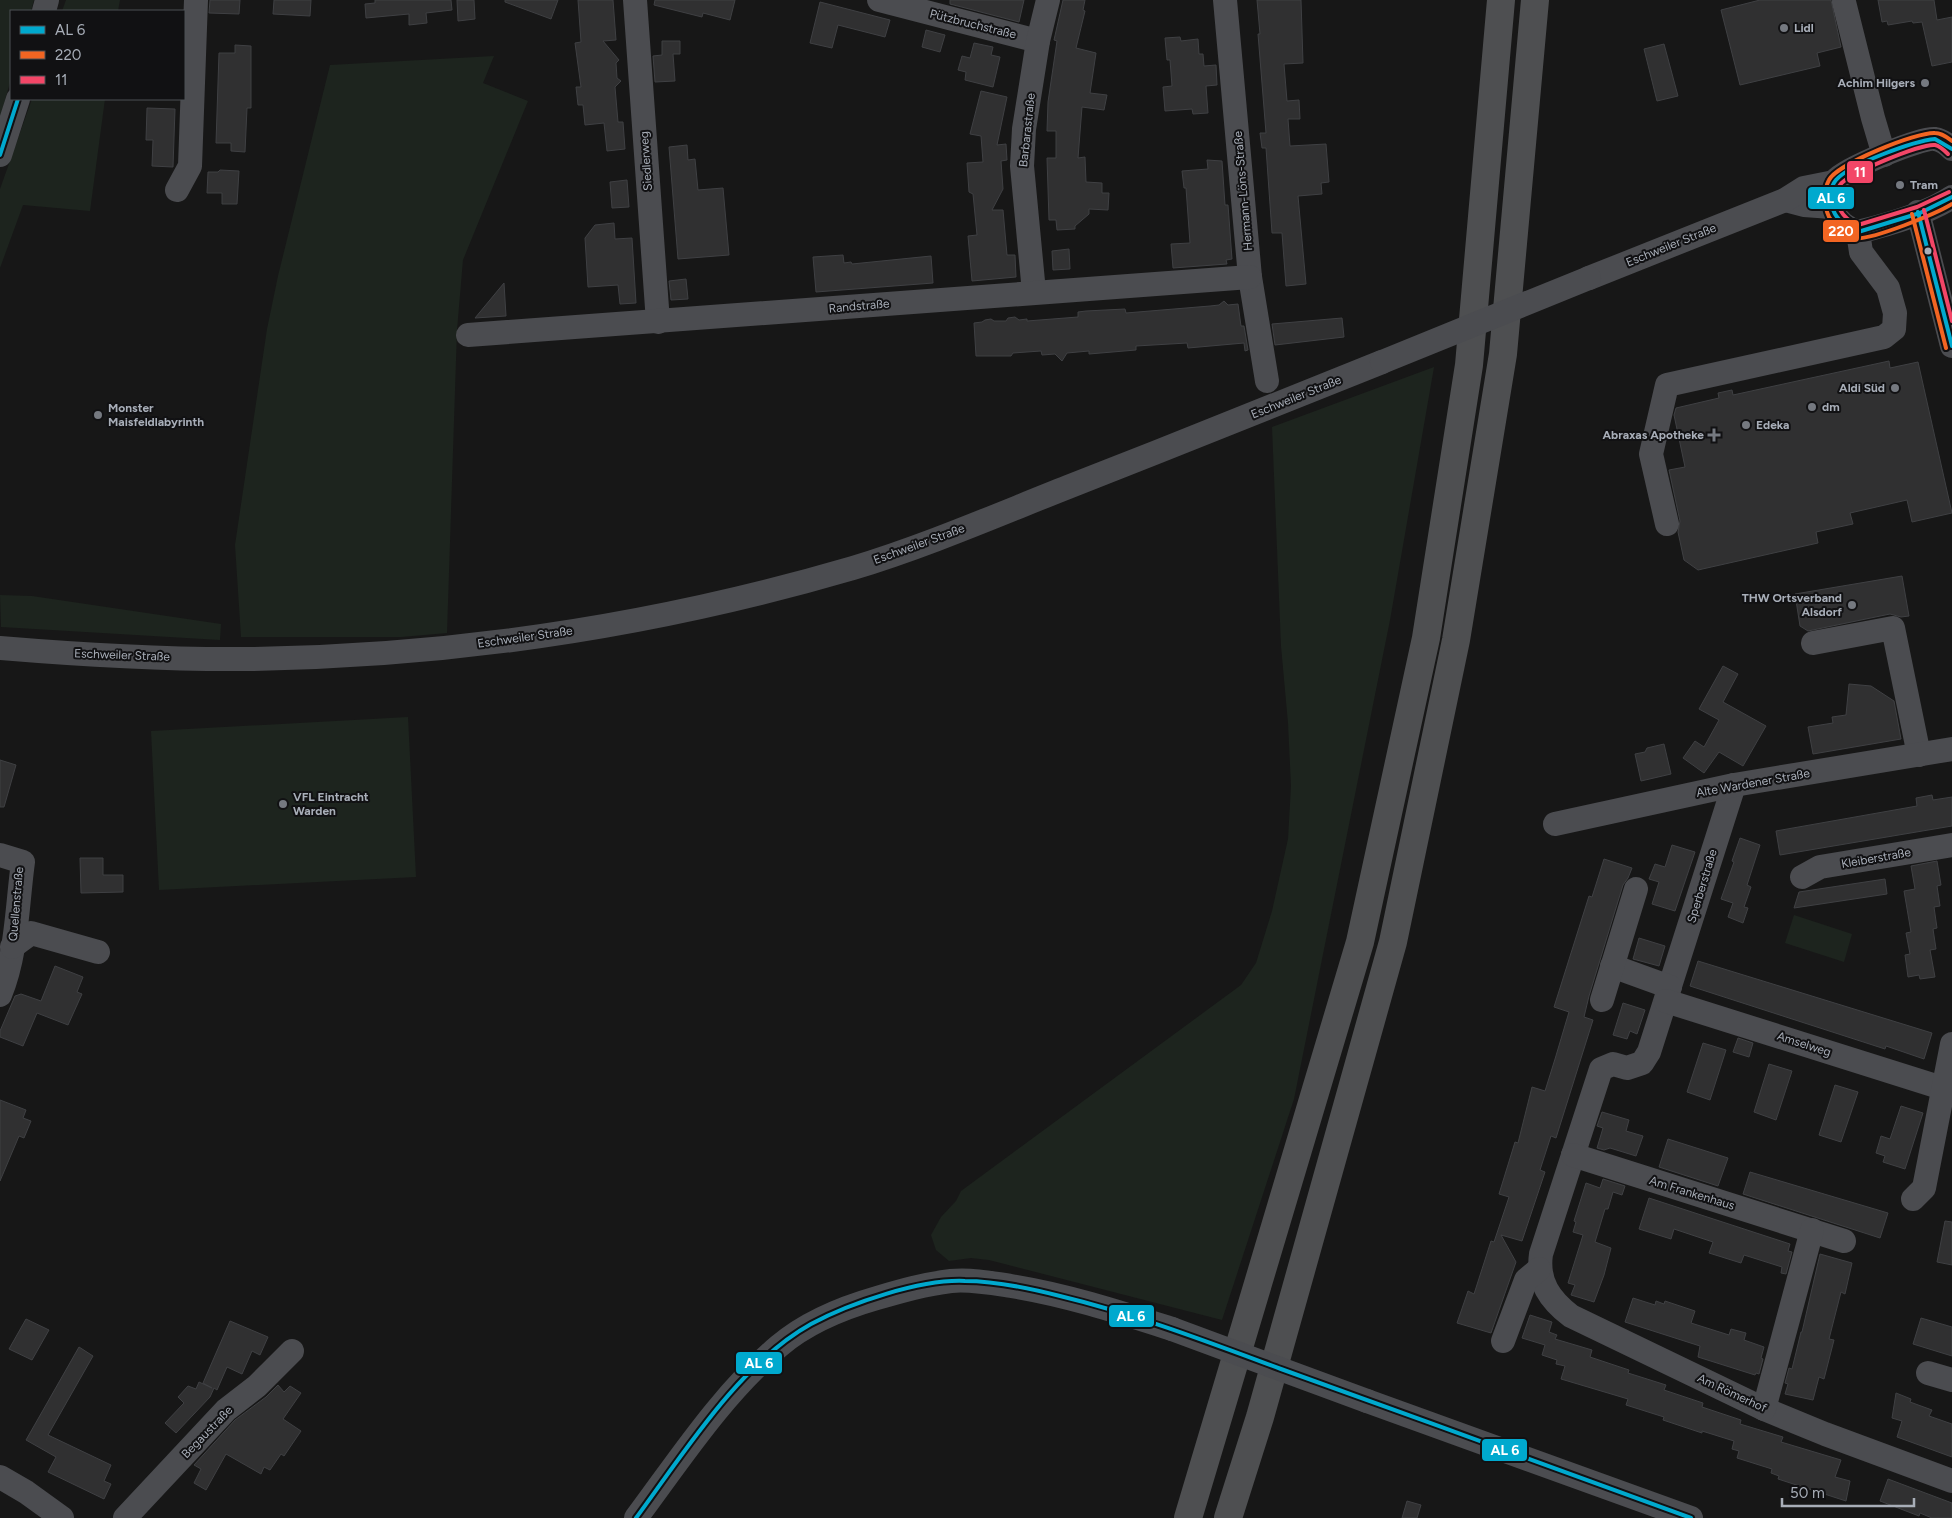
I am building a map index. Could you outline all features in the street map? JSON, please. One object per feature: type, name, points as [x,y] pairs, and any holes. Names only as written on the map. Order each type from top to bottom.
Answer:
[{"type":"highway","points":[[1188,1518],[1360,942],[1426,638],[1468,365],[1501,0]]},
{"type":"highway","points":[[1228,1518],[1263,1407],[1392,942],[1456,640],[1503,354],[1535,0]]},
{"type":"street","points":[[177,190],[190,166],[196,0]]},
{"type":"street","name":"Siedlerweg","points":[[635,0],[658,322]]},
{"type":"street","name":"Pützbruchstraße","points":[[879,0],[1038,41]]},
{"type":"street","name":"Barbarastraße","points":[[1034,292],[1022,166],[1024,129],[1038,41],[1048,0]]},
{"type":"street","name":"Hermann-Löns-Straße","points":[[1226,0],[1250,277],[1267,381]]},
{"type":"street","points":[[1844,2],[1884,155]]},
{"type":"street","points":[[0,155],[10,111]]},
{"type":"street","name":"Eschweiler Straße","points":[[0,648],[116,657],[252,659],[398,652],[499,642],[622,622],[778,588],[857,566],[964,528],[1785,200],[1804,188],[1834,182],[1843,173],[1884,155],[1926,140],[1935,139],[1952,149]]},
{"type":"street","points":[[1834,182],[1831,196],[1832,207],[1841,224],[1858,232],[1886,225],[1937,206],[1952,197]]},
{"type":"street","points":[[1785,200],[1804,205],[1832,207]]},
{"type":"street","points":[[1918,212],[1952,346]]},
{"type":"street","points":[[1667,524],[1651,454],[1667,385],[1884,337],[1894,329],[1895,313],[1888,288],[1861,252],[1858,232]]},
{"type":"street","name":"Randstraße","points":[[468,335],[1250,277]]},
{"type":"street","points":[[1813,643],[1893,628],[1919,755]]},
{"type":"street","name":"Alte Wardener Straße","points":[[1555,824],[1734,785],[1952,750]]},
{"type":"street","name":"Sperberstraße","points":[[1573,1156],[1601,1069],[1613,1064],[1627,1068],[1642,1063],[1649,1052],[1734,785]]},
{"type":"street","name":"Kleiberstraße","points":[[1802,877],[1820,867],[1952,845]]},
{"type":"street","name":"Quellenstraße","points":[[0,855],[22,862],[12,948],[5,982],[0,995]]},
{"type":"street","points":[[1602,1000],[1636,889]]},
{"type":"street","points":[[12,948],[31,933],[98,952]]},
{"type":"street","points":[[1612,966],[1668,994]]},
{"type":"street","name":"Amselweg","points":[[1668,994],[1948,1090]]},
{"type":"street","points":[[1913,1199],[1924,1188],[1948,1090],[1952,1044]]},
{"type":"street","points":[[1503,1341],[1526,1280],[1539,1269],[1541,1254],[1573,1156]]},
{"type":"street","name":"Am Frankenhaus","points":[[1573,1156],[1844,1241]]},
{"type":"street","points":[[1764,1409],[1812,1230]]},
{"type":"street","name":"Am Römerhof","points":[[1539,1269],[1546,1288],[1556,1305],[1572,1316],[1764,1409],[1825,1434],[1952,1481]]},
{"type":"street","points":[[636,1518],[725,1401],[752,1371],[800,1331],[856,1304],[918,1286],[953,1281],[994,1283],[1047,1292],[1101,1306],[1172,1329],[1691,1518]]},
{"type":"street","name":"Begaustraße","points":[[125,1518],[226,1410],[262,1381],[292,1351]]},
{"type":"street","points":[[1928,1373],[1952,1380]]},
{"type":"street","points":[[0,1477],[26,1492],[62,1518]]},
{"type":"shaded area","points":[[0,0],[34,0],[31,10],[10,10],[10,83],[0,118]]},
{"type":"shaded area","points":[[66,0],[120,0],[118,10],[62,10]]},
{"type":"shaded area","points":[[494,56],[483,83],[528,101],[463,260],[457,330],[447,633],[401,637],[241,637],[235,545],[267,329],[278,276],[330,65]]},
{"type":"shaded area","points":[[32,100],[105,100],[90,211],[23,205],[0,268],[0,189]]},
{"type":"shaded area","points":[[1434,367],[1390,620],[1294,1099],[1222,1320],[989,1260],[971,1258],[949,1261],[936,1250],[931,1235],[941,1217],[956,1201],[961,1191],[1241,985],[1256,963],[1272,911],[1288,839],[1291,786],[1281,646],[1272,427]]},
{"type":"shaded area","points":[[0,595],[32,596],[221,624],[220,640],[1,627]]},
{"type":"shaded area","name":"VFL Eintracht Warden","points":[[408,717],[416,877],[159,890],[151,731]]},
{"type":"shaded area","points":[[1794,915],[1852,934],[1844,962],[1785,943]]},
{"type":"building","points":[[210,0],[240,0],[239,14],[209,13]]},
{"type":"building","points":[[274,0],[311,0],[310,16],[273,14]]},
{"type":"building","points":[[375,0],[451,0],[452,10],[426,13],[427,23],[409,25],[409,14],[366,18],[365,4],[375,3]]},
{"type":"building","points":[[457,0],[474,0],[475,19],[458,21]]},
{"type":"building","points":[[505,0],[558,0],[551,19],[505,2]]},
{"type":"building","points":[[578,0],[613,0],[616,40],[603,41],[619,60],[616,63],[617,78],[621,81],[615,87],[618,122],[623,122],[625,149],[607,151],[604,123],[585,125],[583,105],[578,105],[576,87],[581,87],[575,43],[581,42]]},
{"type":"building","points":[[655,0],[735,0],[730,20],[703,13],[702,17],[654,5]]},
{"type":"building","points":[[950,0],[1024,0],[1019,22],[950,4]]},
{"type":"building","points":[[1063,0],[1085,0],[1083,10],[1085,11],[1076,48],[1096,53],[1090,93],[1107,95],[1104,110],[1082,107],[1078,158],[1085,157],[1086,182],[1102,183],[1102,193],[1109,193],[1108,210],[1089,209],[1089,214],[1075,226],[1075,229],[1057,230],[1056,220],[1049,220],[1047,158],[1056,158],[1056,131],[1047,131],[1048,102],[1057,41],[1054,40]]},
{"type":"building","points":[[1257,0],[1301,0],[1303,63],[1284,64],[1287,101],[1299,100],[1300,119],[1288,119],[1290,146],[1326,144],[1329,182],[1321,183],[1322,194],[1298,196],[1306,284],[1286,286],[1282,233],[1272,233],[1266,148],[1262,148],[1260,133],[1266,133]]},
{"type":"building","name":"Lidl","points":[[1760,0],[1831,0],[1841,47],[1817,53],[1820,66],[1740,85],[1721,10]]},
{"type":"building","points":[[1878,0],[1934,0],[1937,20],[1952,17],[1952,62],[1932,66],[1922,22],[1913,23],[1912,21],[1888,25],[1887,21],[1882,22]]},
{"type":"building","points":[[820,2],[890,20],[885,37],[838,25],[832,48],[810,43]]},
{"type":"building","points":[[926,30],[945,35],[940,52],[922,47]]},
{"type":"building","points":[[1180,37],[1181,41],[1198,39],[1199,54],[1203,54],[1204,66],[1216,65],[1217,85],[1206,86],[1208,113],[1193,114],[1192,109],[1165,111],[1163,87],[1172,86],[1170,60],[1167,60],[1165,38]]},
{"type":"building","points":[[662,41],[680,41],[680,54],[673,54],[675,81],[655,82],[653,56],[662,55]]},
{"type":"building","points":[[974,43],[993,47],[991,55],[1000,57],[993,87],[965,80],[966,72],[958,70],[962,56],[970,58]]},
{"type":"building","points":[[1664,44],[1678,96],[1657,101],[1644,49]]},
{"type":"building","points":[[235,45],[251,46],[251,108],[247,108],[245,152],[231,151],[231,143],[216,143],[219,53],[235,53]]},
{"type":"building","points":[[981,91],[1007,97],[997,145],[1006,144],[1007,160],[1001,161],[1003,189],[992,210],[1003,210],[1007,255],[1015,255],[1016,277],[972,281],[968,236],[977,235],[973,194],[969,192],[967,163],[983,162],[981,136],[970,134]]},
{"type":"building","points":[[147,108],[175,109],[173,167],[152,166],[153,140],[146,140]]},
{"type":"building","points":[[687,145],[688,160],[695,159],[698,190],[723,188],[729,255],[678,259],[669,147]]},
{"type":"building","points":[[1207,160],[1222,161],[1225,205],[1228,205],[1232,259],[1226,260],[1227,264],[1173,268],[1171,244],[1190,243],[1186,188],[1184,188],[1182,171],[1208,169]]},
{"type":"building","points":[[220,170],[239,171],[237,204],[222,204],[222,193],[207,193],[208,172],[218,172]]},
{"type":"building","points":[[627,180],[629,207],[612,208],[610,182]]},
{"type":"building","points":[[614,223],[615,239],[632,238],[636,303],[620,304],[618,285],[588,287],[585,238],[595,225]]},
{"type":"building","points":[[1069,249],[1070,269],[1053,270],[1052,251]]},
{"type":"building","points":[[843,255],[844,263],[851,262],[852,264],[931,256],[933,283],[816,292],[813,257]]},
{"type":"building","points":[[686,279],[688,299],[671,300],[669,281]]},
{"type":"building","points":[[504,283],[506,316],[475,318]]},
{"type":"building","points":[[1224,301],[1228,305],[1238,304],[1241,326],[1244,326],[1248,350],[1245,351],[1244,343],[1188,348],[1187,343],[1136,346],[1136,350],[1089,354],[1089,351],[1067,353],[1062,361],[1055,354],[1042,355],[1041,351],[1013,353],[1011,356],[976,356],[974,323],[985,320],[1006,321],[1008,318],[1015,317],[1019,320],[1027,319],[1027,321],[1078,317],[1078,312],[1086,311],[1125,309],[1126,313],[1219,305]]},
{"type":"building","points":[[1342,318],[1344,337],[1275,345],[1272,324]]},
{"type":"building","points":[[1889,361],[1890,368],[1918,362],[1952,513],[1912,522],[1907,500],[1850,513],[1853,524],[1816,532],[1818,543],[1698,570],[1684,560],[1678,532],[1680,521],[1669,470],[1685,467],[1674,415],[1676,408],[1719,398],[1718,393],[1732,390],[1733,395]]},
{"type":"building","name":"THW Ortsverband Alsdorf","points":[[1902,576],[1909,616],[1901,617],[1890,614],[1808,631],[1800,626],[1795,594]]},
{"type":"building","points":[[1723,666],[1738,674],[1723,702],[1766,726],[1743,766],[1719,752],[1704,773],[1683,758],[1695,741],[1704,747],[1719,720],[1699,709]]},
{"type":"building","points":[[1849,684],[1871,686],[1894,701],[1901,739],[1813,754],[1808,727],[1833,723],[1832,717],[1846,715]]},
{"type":"building","points":[[1664,744],[1671,774],[1641,781],[1635,754],[1645,752],[1647,748]]},
{"type":"building","points":[[0,760],[16,765],[4,807],[0,807]]},
{"type":"building","points":[[1932,795],[1933,800],[1952,797],[1952,826],[1780,855],[1776,831],[1917,806],[1916,798]]},
{"type":"building","points":[[1740,838],[1760,845],[1747,885],[1751,887],[1744,907],[1748,908],[1743,923],[1728,917],[1733,903],[1721,899]]},
{"type":"building","points":[[1672,845],[1695,852],[1675,911],[1652,904],[1659,882],[1649,879],[1655,864],[1665,867]]},
{"type":"building","points":[[80,858],[103,858],[103,875],[123,875],[123,892],[81,893]]},
{"type":"building","points":[[1604,859],[1632,868],[1623,885],[1589,996],[1584,1017],[1593,1020],[1556,1138],[1551,1136],[1540,1170],[1545,1172],[1522,1241],[1501,1235],[1516,1262],[1491,1333],[1457,1323],[1468,1291],[1474,1294],[1491,1241],[1494,1242],[1509,1197],[1499,1194],[1515,1142],[1518,1143],[1532,1087],[1545,1091],[1569,1012],[1554,1007],[1589,896],[1592,897]]},
{"type":"building","points":[[1937,861],[1941,885],[1937,886],[1940,906],[1934,907],[1937,928],[1933,929],[1936,949],[1930,950],[1935,977],[1920,979],[1919,975],[1908,977],[1905,955],[1910,954],[1906,933],[1911,932],[1904,891],[1915,889],[1911,866]]},
{"type":"building","points":[[1885,879],[1887,894],[1794,908],[1799,892]]},
{"type":"building","points":[[1639,938],[1665,946],[1659,966],[1633,959]]},
{"type":"building","points":[[1698,961],[1932,1033],[1924,1059],[1886,1046],[1885,1049],[1690,986]]},
{"type":"building","points":[[55,966],[83,977],[77,992],[82,994],[68,1025],[37,1013],[23,1046],[0,1037],[0,1031],[15,996],[21,994],[41,1001]]},
{"type":"building","points":[[1623,1003],[1645,1010],[1637,1034],[1630,1031],[1627,1039],[1613,1035]]},
{"type":"building","points":[[1738,1038],[1753,1043],[1749,1057],[1733,1052]]},
{"type":"building","points":[[1703,1043],[1726,1050],[1710,1100],[1687,1092]]},
{"type":"building","points":[[1769,1064],[1792,1071],[1776,1120],[1754,1112]]},
{"type":"building","points":[[1835,1085],[1858,1092],[1841,1142],[1819,1135]]},
{"type":"building","points":[[0,1100],[26,1110],[23,1118],[31,1121],[24,1138],[19,1136],[0,1181]]},
{"type":"building","points":[[1901,1106],[1923,1113],[1905,1169],[1883,1162],[1885,1156],[1876,1153],[1881,1136],[1890,1139]]},
{"type":"building","points":[[1602,1112],[1629,1120],[1626,1131],[1643,1136],[1636,1156],[1610,1148],[1604,1150],[1597,1148],[1603,1128],[1597,1126]]},
{"type":"building","points":[[1668,1139],[1728,1158],[1718,1186],[1659,1167]]},
{"type":"building","points":[[1750,1172],[1888,1213],[1880,1238],[1743,1194]]},
{"type":"building","points":[[1603,1179],[1625,1186],[1622,1195],[1613,1192],[1608,1209],[1605,1209],[1595,1242],[1611,1248],[1594,1302],[1571,1295],[1575,1285],[1568,1283],[1583,1235],[1573,1232],[1576,1222],[1574,1221],[1586,1183],[1600,1188]]},
{"type":"building","points":[[1649,1198],[1790,1244],[1788,1251],[1792,1252],[1786,1274],[1781,1273],[1782,1267],[1744,1255],[1741,1263],[1709,1253],[1713,1242],[1674,1229],[1671,1239],[1639,1229]]},
{"type":"building","points":[[1945,1221],[1952,1222],[1952,1265],[1937,1262]]},
{"type":"building","points":[[1820,1254],[1852,1263],[1845,1294],[1841,1292],[1829,1339],[1834,1340],[1824,1379],[1819,1377],[1813,1400],[1785,1394],[1788,1384],[1785,1383],[1789,1368],[1792,1369]]},
{"type":"building","points":[[1633,1298],[1655,1305],[1656,1301],[1664,1304],[1665,1301],[1695,1311],[1691,1323],[1729,1335],[1731,1329],[1746,1333],[1744,1340],[1764,1347],[1759,1374],[1756,1373],[1755,1375],[1698,1357],[1700,1346],[1625,1322]]},
{"type":"building","points":[[1530,1315],[1552,1322],[1549,1332],[1557,1335],[1555,1339],[1592,1350],[1590,1357],[1629,1370],[1628,1373],[1666,1385],[1664,1390],[1703,1403],[1702,1407],[1741,1420],[1740,1424],[1783,1437],[1781,1442],[1841,1460],[1835,1477],[1850,1481],[1846,1501],[1778,1479],[1779,1476],[1771,1473],[1772,1469],[1737,1458],[1739,1451],[1732,1449],[1734,1441],[1663,1420],[1664,1417],[1626,1405],[1628,1399],[1561,1379],[1565,1366],[1556,1364],[1557,1360],[1542,1355],[1545,1345],[1522,1338]]},
{"type":"building","points":[[1921,1318],[1952,1327],[1952,1356],[1913,1344]]},
{"type":"building","points":[[26,1319],[49,1330],[32,1360],[9,1349]]},
{"type":"building","points":[[230,1321],[268,1337],[260,1355],[252,1351],[242,1374],[227,1367],[217,1390],[214,1388],[210,1397],[176,1433],[165,1423],[184,1403],[178,1397],[188,1386],[196,1389],[199,1382],[212,1388],[203,1383]]},
{"type":"building","points":[[79,1347],[93,1356],[48,1435],[111,1465],[104,1481],[111,1484],[104,1499],[48,1472],[56,1457],[26,1440]]},
{"type":"building","points":[[278,1385],[284,1392],[290,1386],[301,1393],[283,1419],[301,1431],[284,1456],[281,1454],[270,1470],[264,1467],[261,1474],[226,1454],[206,1490],[194,1483],[201,1469],[194,1465],[235,1420],[266,1397]]},
{"type":"building","points":[[1896,1393],[1911,1399],[1910,1402],[1932,1410],[1929,1416],[1952,1424],[1952,1457],[1897,1437],[1902,1421],[1892,1418]]},
{"type":"building","points":[[1888,1479],[1952,1503],[1952,1518],[1932,1518],[1920,1513],[1919,1516],[1880,1501]]},
{"type":"building","points":[[1407,1501],[1421,1505],[1417,1518],[1402,1518]]},
{"type":"transit line","points":[[0,155],[18,100]]},
{"type":"transit line","name":"220","points":[[1952,141],[1939,134],[1925,134],[1878,150],[1835,173],[1827,184],[1825,198],[1827,213],[1831,221],[1844,233],[1855,238],[1863,238],[1889,231],[1919,220],[1952,204]]},
{"type":"transit line","points":[[1952,149],[1935,139],[1883,154],[1854,167],[1836,180],[1832,189],[1831,203],[1838,219],[1858,232],[1920,213],[1952,197]]},
{"type":"transit line","name":"11","points":[[1948,154],[1935,145],[1901,154],[1846,180],[1840,185],[1836,197],[1843,214],[1858,225],[1917,207],[1949,192]]},
{"type":"transit line","name":"11","points":[[1924,210],[1952,321]]},
{"type":"transit line","points":[[1918,212],[1952,346]]},
{"type":"transit line","name":"220","points":[[1912,214],[1946,348]]},
{"type":"transit line","points":[[636,1518],[714,1412],[760,1362],[785,1341],[811,1324],[845,1308],[907,1288],[947,1281],[977,1281],[1037,1290],[1144,1320],[1691,1518]]},
{"type":"place","name":"Lidl","points":[[1784,28]]},
{"type":"place","name":"Achim Hilgers","points":[[1925,83]]},
{"type":"place","name":"Tram","points":[[1900,185]]},
{"type":"place","name":"Aldi Süd","points":[[1895,388]]},
{"type":"place","name":"dm","points":[[1812,407]]},
{"type":"place","name":"Monster Maisfeldlabyrinth","points":[[98,415]]},
{"type":"place","name":"Edeka","points":[[1746,425]]},
{"type":"place","name":"Abraxas Apotheke","points":[[1714,435]]},
{"type":"place","name":"THW Ortsverband Alsdorf","points":[[1852,605]]},
{"type":"place","name":"VFL Eintracht Warden","points":[[283,804]]}]
